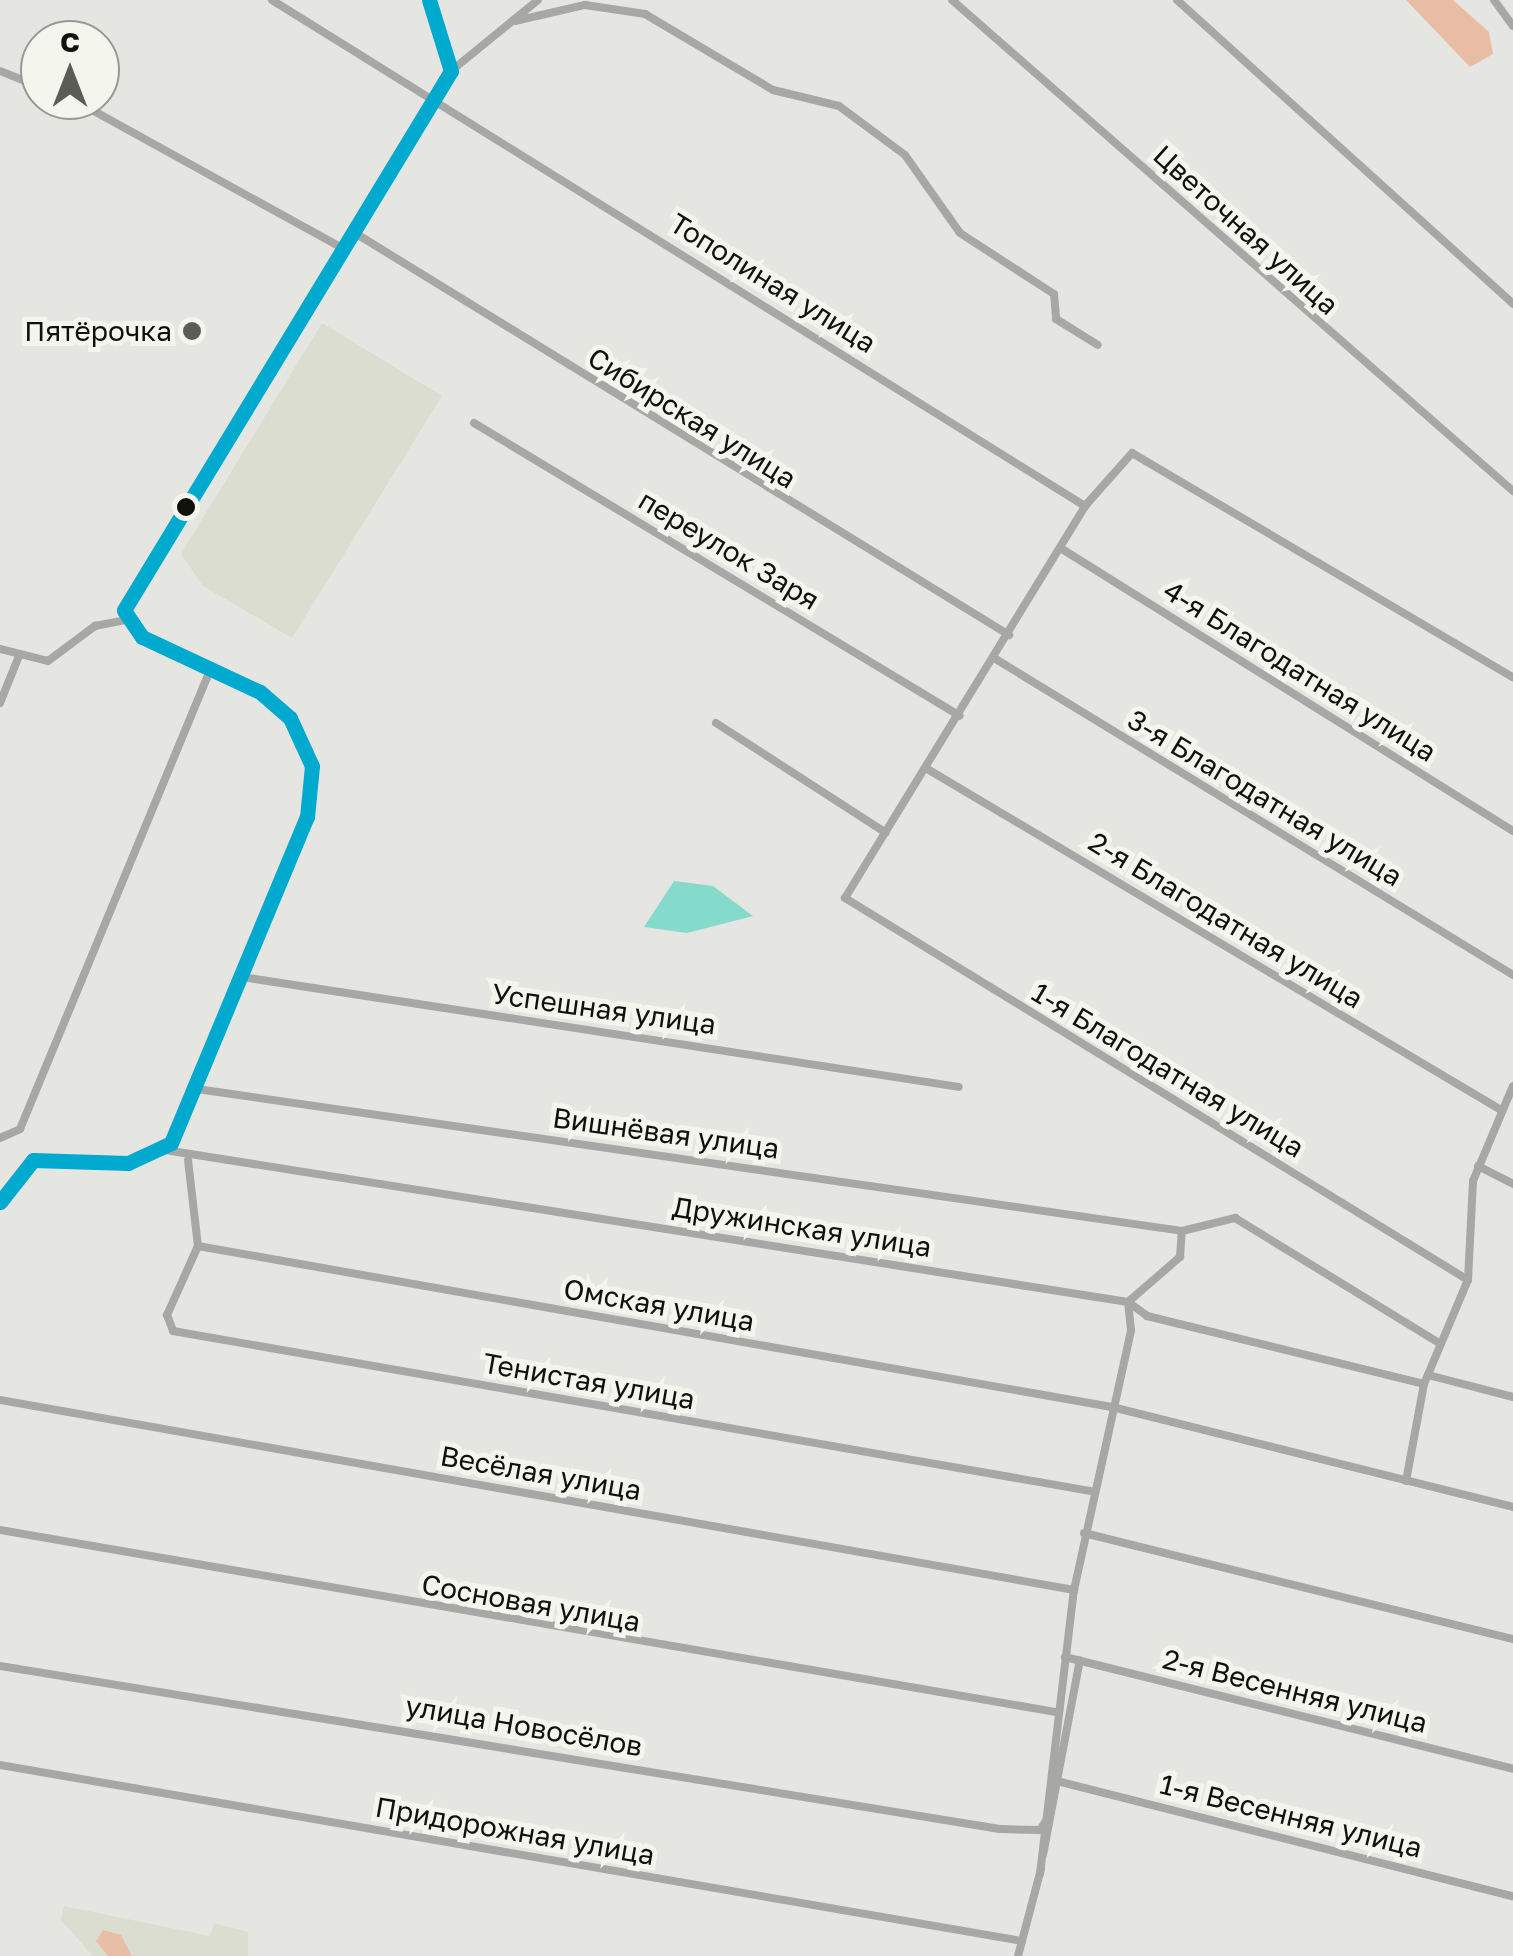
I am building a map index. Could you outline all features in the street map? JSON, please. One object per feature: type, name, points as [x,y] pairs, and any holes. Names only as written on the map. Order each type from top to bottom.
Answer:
[{"type":"street","name":"Тополиная улица","points":[[272,0],[437,98],[1086,506]]},
{"type":"street","points":[[429,0],[451,71]]},
{"type":"street","points":[[126,620],[126,600],[355,233],[451,71],[538,0]]},
{"type":"street","name":"Цветочная улица","points":[[952,0],[1513,491]]},
{"type":"street","points":[[1177,0],[1513,304]]},
{"type":"street","points":[[1494,0],[1513,26]]},
{"type":"street","points":[[515,21],[585,5],[645,14],[774,90],[839,106],[905,155],[960,233],[1054,294],[1056,319],[1098,345]]},
{"type":"street","points":[[110,120],[344,249]]},
{"type":"street","name":"Сибирская улица","points":[[355,233],[1008,635]]},
{"type":"street","name":"переулок Заря","points":[[474,423],[960,716]]},
{"type":"street","points":[[716,723],[886,833],[929,770],[1086,506],[1132,453],[1513,677]]},
{"type":"street","name":"4-я Благодатная улица","points":[[1062,549],[1513,832]]},
{"type":"street","points":[[0,649],[48,661],[95,626],[126,620],[211,666],[290,718],[312,766],[307,817],[196,1090],[165,1150],[128,1163],[33,1160],[0,1202]]},
{"type":"street","points":[[0,703],[19,656]]},
{"type":"street","name":"3-я Благодатная улица","points":[[994,658],[1513,975]]},
{"type":"street","points":[[0,1138],[15,1132],[211,666]]},
{"type":"street","name":"2-я Благодатная улица","points":[[929,770],[1501,1110]]},
{"type":"street","name":"1-я Благодатная улица","points":[[886,833],[845,898],[1468,1280]]},
{"type":"street","name":"Успешная улица","points":[[242,977],[959,1087]]},
{"type":"street","points":[[1406,1481],[1426,1380],[1468,1280],[1467,1208],[1478,1166],[1513,1086]]},
{"type":"street","name":"Вишнёвая улица","points":[[196,1090],[1182,1232]]},
{"type":"street","name":"Дружинская улица","points":[[165,1150],[188,1160],[1128,1302],[1148,1316],[1513,1396]]},
{"type":"street","points":[[188,1160],[198,1246]]},
{"type":"street","points":[[1478,1166],[1513,1184]]},
{"type":"street","points":[[1040,1874],[1040,1830],[1074,1590],[1091,1491],[1131,1330],[1128,1302],[1180,1257],[1182,1232],[1234,1218],[1442,1344]]},
{"type":"street","name":"Омская улица","points":[[198,1246],[1112,1407],[1513,1506]]},
{"type":"street","name":"Тенистая улица","points":[[198,1246],[166,1316],[174,1332],[1091,1491]]},
{"type":"street","name":"Весёлая улица","points":[[0,1400],[1074,1590]]},
{"type":"street","name":"Сосновая улица","points":[[0,1530],[1056,1712]]},
{"type":"street","points":[[1084,1534],[1513,1639]]},
{"type":"street","name":"2-я Весенняя улица","points":[[1065,1658],[1513,1769]]},
{"type":"street","points":[[1018,1956],[1040,1874],[1080,1660]]},
{"type":"street","name":"улица Новосёлов","points":[[0,1666],[1040,1830]]},
{"type":"street","name":"Придорожная улица","points":[[0,1764],[1022,1941]]},
{"type":"street","name":"1-я Весенняя улица","points":[[1057,1781],[1513,1896]]},
{"type":"street","points":[[1040,1830],[1048,1816]]},
{"type":"shaded area","points":[[1406,0],[1453,0],[1489,32],[1493,54],[1470,67]]},
{"type":"shaded area","points":[[322,323],[442,396],[292,638],[203,586],[181,554]]},
{"type":"shaded area","points":[[64,1906],[210,1936],[214,1923],[248,1932],[248,1956],[93,1956],[61,1920]]},
{"type":"shaded area","points":[[103,1930],[121,1935],[132,1956],[108,1956],[96,1941]]},
{"type":"water","points":[[674,881],[713,886],[753,916],[687,933],[644,927]]},
{"type":"transit line","points":[[0,1202],[33,1160],[128,1163],[171,1143],[307,817],[312,766],[290,718],[260,692],[142,637],[124,610],[451,71],[429,0]]},
{"type":"place","name":"Пятёрочка","points":[[192,331]]}]
